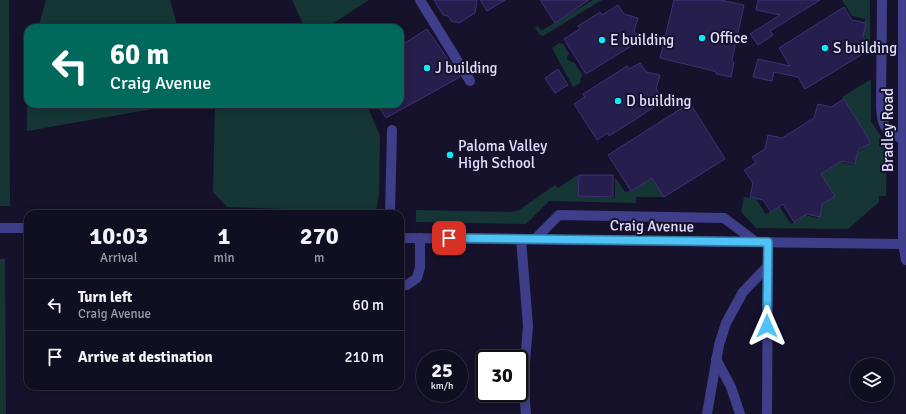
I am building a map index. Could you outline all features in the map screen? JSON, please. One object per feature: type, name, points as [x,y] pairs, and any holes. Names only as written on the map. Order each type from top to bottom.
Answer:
[{"type":"street","points":[[420,0],[470,81]]},
{"type":"street","points":[[882,0],[882,120],[887,129],[903,140]]},
{"type":"street","name":"Bradley Road","points":[[903,0],[903,244],[906,260]]},
{"type":"street","points":[[390,210],[392,130]]},
{"type":"street","points":[[535,239],[559,216],[724,218],[756,242]]},
{"type":"street","points":[[0,228],[24,228]]},
{"type":"street","name":"Craig Avenue","points":[[404,238],[903,244]]},
{"type":"street","points":[[404,285],[417,278],[420,267],[420,238]]},
{"type":"street","points":[[521,239],[528,326],[525,363],[526,414]]},
{"type":"street","points":[[767,414],[768,242]]},
{"type":"street","points":[[707,414],[716,359],[726,323],[743,292],[768,267]]},
{"type":"street","points":[[716,359],[731,387],[740,414]]},
{"type":"green space","points":[[0,0],[9,0],[10,206],[0,206]]},
{"type":"green space","points":[[46,0],[170,0],[177,24],[39,24]]},
{"type":"green space","points":[[292,0],[369,0],[332,24],[303,24]]},
{"type":"green space","points":[[593,0],[602,0],[543,36],[539,34],[535,28],[538,26],[541,31]]},
{"type":"green space","points":[[842,0],[870,0],[870,45],[862,32],[865,19],[852,16]]},
{"type":"green space","points":[[559,43],[563,44],[569,54],[567,59],[574,62],[582,74],[580,83],[573,87],[552,48]]},
{"type":"green space","points":[[871,79],[871,121],[887,143],[886,196],[879,196],[879,202],[848,229],[756,228],[741,212],[744,197],[756,199],[766,214],[779,206],[791,224],[805,215],[818,218],[821,205],[835,196],[821,174],[841,162],[854,165],[856,153],[871,143],[842,97]]},
{"type":"green space","points":[[27,108],[158,108],[27,131]]},
{"type":"green space","points":[[215,108],[368,108],[380,135],[379,195],[376,210],[316,210],[227,207],[213,192]]},
{"type":"green space","points":[[578,176],[578,196],[615,198],[615,177],[625,192],[631,191],[652,178],[664,197],[636,197],[636,203],[549,201],[526,224],[416,222],[416,210],[511,212],[519,210],[555,185],[558,188]]},
{"type":"green space","points":[[0,259],[5,259],[6,414],[0,414]]},
{"type":"building","points":[[434,0],[477,0],[475,13],[459,23],[451,21],[448,16],[443,15]]},
{"type":"building","points":[[480,0],[505,0],[487,11]]},
{"type":"building","points":[[540,0],[589,0],[555,23]]},
{"type":"building","name":"Office","points":[[674,0],[720,0],[744,5],[732,60],[734,63],[731,77],[717,74],[714,71],[660,58]]},
{"type":"building","points":[[758,0],[820,0],[770,31],[773,35],[758,45],[750,34],[780,15],[756,10]]},
{"type":"building","name":"E building","points":[[618,5],[624,14],[638,18],[634,31],[641,40],[586,74],[564,39],[580,29],[578,26],[600,12],[602,15]]},
{"type":"building","name":"S building","points":[[844,7],[852,20],[866,23],[863,36],[871,49],[805,89],[798,77],[774,72],[772,81],[753,77],[758,59],[790,66],[779,48]]},
{"type":"building","name":"J building","points":[[427,29],[460,77],[386,118],[380,108],[404,108],[404,43]]},
{"type":"building","name":"D building","points":[[640,63],[646,72],[660,75],[656,89],[663,98],[652,104],[654,107],[636,119],[609,136],[608,133],[597,140],[574,104],[585,97],[583,94],[627,66],[629,69]]},
{"type":"building","points":[[558,69],[568,85],[555,93],[545,78]]},
{"type":"building","points":[[844,99],[871,143],[858,150],[855,164],[842,161],[821,174],[835,196],[822,204],[820,217],[807,214],[794,222],[783,204],[771,212],[763,200],[750,197],[753,183],[744,170],[756,163],[752,157],[765,149],[768,135],[782,138],[814,118],[818,104],[831,107]]},
{"type":"building","points":[[690,103],[725,159],[664,197],[652,178],[631,191],[608,155]]},
{"type":"building","points":[[579,175],[613,175],[613,197],[578,196]]},
{"type":"place","name":"Office","points":[[702,38]]},
{"type":"place","name":"E building","points":[[602,40]]},
{"type":"place","name":"S building","points":[[825,48]]},
{"type":"place","name":"J building","points":[[427,68]]},
{"type":"place","name":"D building","points":[[618,101]]},
{"type":"place","name":"Paloma Valley High School","points":[[450,155]]},
{"type":"route","points":[[449,238],[768,242],[767,326]]}]
